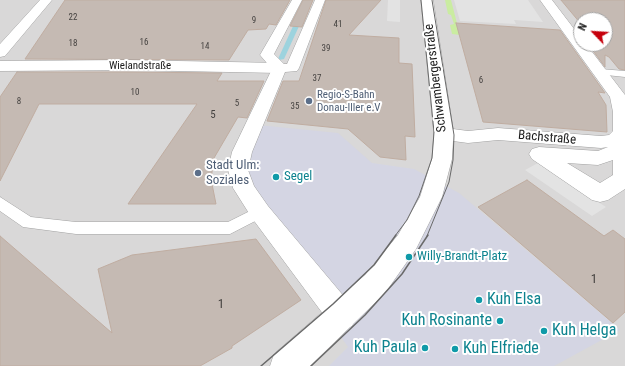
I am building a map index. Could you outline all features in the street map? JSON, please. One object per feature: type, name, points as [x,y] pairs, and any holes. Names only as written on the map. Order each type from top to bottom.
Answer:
[{"type":"street","points":[[0,53],[46,0]]},
{"type":"street","points":[[297,0],[267,55],[280,68],[292,68],[320,0]]},
{"type":"street","name":"Schwambergerstraße","points":[[286,366],[375,284],[397,257],[426,210],[437,179],[442,159],[444,134],[427,0]]},
{"type":"street","name":"Bachstraße","points":[[539,154],[600,194],[624,179],[621,104],[618,96],[546,0]]},
{"type":"street","name":"Wielandstraße","points":[[0,66],[127,65],[280,68]]},
{"type":"street","points":[[280,68],[242,152],[238,170],[244,188],[260,212],[342,316]]},
{"type":"street","name":"Bachstraße","points":[[444,134],[468,137],[504,150],[598,158],[614,153],[622,138]]},
{"type":"street","name":"Bachstraße","points":[[468,137],[498,134],[600,142],[622,138]]},
{"type":"lane","points":[[600,72],[625,74]]},
{"type":"lane","points":[[0,203],[28,223],[76,228],[230,228],[260,212]]},
{"type":"shaded area","points":[[0,0],[625,0],[625,366],[0,366]]},
{"type":"shaded area","points":[[388,0],[400,0],[400,22],[387,21]]},
{"type":"shaded area","points":[[454,0],[528,0],[543,22],[514,20],[516,24],[460,21]]},
{"type":"shaded area","name":"Willy-Brandt-Platz","points":[[248,124],[338,133],[372,163],[414,169],[459,193],[620,330],[554,366],[329,366],[348,347],[314,298],[235,151]]},
{"type":"shaded area","points":[[538,163],[606,207],[592,216],[525,170]]},
{"type":"green space","points":[[445,0],[451,0],[460,35],[452,34],[450,25],[454,24],[451,15],[448,14]]},
{"type":"building","points":[[65,0],[290,0],[276,25],[269,24],[266,29],[248,30],[229,60],[25,59]]},
{"type":"building","points":[[303,0],[313,0],[302,27],[290,26]]},
{"type":"building","points":[[326,0],[381,0],[349,35],[399,38],[399,63],[412,64],[415,137],[405,136],[406,160],[380,157],[348,129],[267,121],[283,81],[299,81]]},
{"type":"building","points":[[561,0],[625,0],[625,70],[619,69],[609,57],[605,55],[605,67],[594,52],[613,52],[613,12],[573,12],[573,14]]},
{"type":"building","points":[[456,23],[560,30],[573,48],[573,52],[576,52],[605,93],[598,92],[606,105],[607,132],[483,122]]},
{"type":"building","points":[[17,72],[222,73],[217,81],[264,81],[247,118],[238,117],[214,158],[211,179],[216,204],[128,204],[197,104],[39,104],[0,181],[0,97]]},
{"type":"building","points":[[527,180],[604,236],[613,230],[625,239],[625,312],[613,323],[478,207]]},
{"type":"building","points":[[0,236],[112,333],[98,269],[132,255],[256,239],[301,300],[232,346],[232,348],[200,366],[0,366]]},
{"type":"waterway","points":[[281,59],[308,0]]},
{"type":"tram line","points":[[395,236],[407,220],[419,196],[432,158],[434,132],[421,0]]},
{"type":"tram line","points":[[427,236],[449,182],[453,160],[454,135],[432,0]]},
{"type":"tram line","points":[[261,366],[333,304],[374,265],[396,235]]},
{"type":"tram line","points":[[311,366],[365,315],[402,274],[428,235]]},
{"type":"place","name":"Regio-S-Bahn Donau-Iller e.V","points":[[309,101]]},
{"type":"place","name":"Stadt Ulm: Soziales","points":[[198,173]]},
{"type":"place","name":"Segel","points":[[276,177]]},
{"type":"place","name":"Willy-Brandt-Platz","points":[[409,257]]},
{"type":"place","name":"Kuh Elsa","points":[[479,300]]},
{"type":"place","name":"Kuh Rosinante","points":[[500,321]]},
{"type":"place","name":"Kuh Helga","points":[[544,331]]},
{"type":"place","name":"Kuh Paula","points":[[425,348]]},
{"type":"place","name":"Kuh Elfriede","points":[[455,349]]}]
